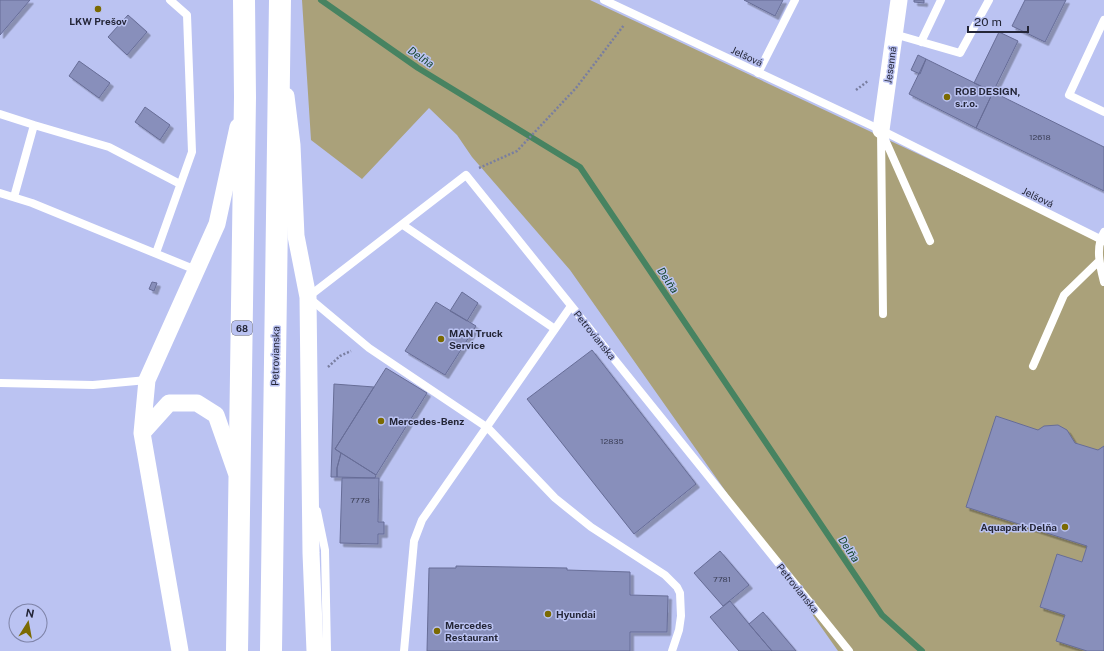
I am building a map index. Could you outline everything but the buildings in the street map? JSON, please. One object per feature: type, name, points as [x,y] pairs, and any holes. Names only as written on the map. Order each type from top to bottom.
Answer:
[{"type":"main road","name":"Petrovianska","points":[[271,651],[280,0]]},
{"type":"main road","name":"68","points":[[237,651],[244,2]]},
{"type":"street","name":"Jesenná","points":[[881,130],[899,0]]},
{"type":"street","name":"Petrovianska","points":[[278,60],[289,112],[296,236],[308,297],[314,651]]},
{"type":"street","points":[[180,651],[142,433],[147,380],[217,224],[244,97]]},
{"type":"street","points":[[142,433],[169,403],[197,403],[216,415],[240,482]]},
{"type":"lane","points":[[156,253],[192,152],[187,15],[170,0]]},
{"type":"lane","name":"Jelšová","points":[[604,0],[881,130],[1103,237],[1099,261],[1104,282]]},
{"type":"lane","points":[[758,73],[795,0]]},
{"type":"lane","points":[[921,42],[941,0]]},
{"type":"lane","points":[[894,34],[960,53],[989,0]]},
{"type":"lane","points":[[1104,20],[1069,95],[1104,112]]},
{"type":"lane","points":[[0,114],[109,147],[180,184]]},
{"type":"lane","points":[[14,197],[34,125]]},
{"type":"lane","points":[[881,130],[930,241]]},
{"type":"lane","points":[[881,130],[883,314]]},
{"type":"lane","points":[[466,175],[308,297],[369,348],[488,428],[556,498],[591,527],[665,575],[677,587],[680,593],[679,630],[672,651]]},
{"type":"lane","name":"Petrovianska","points":[[466,175],[849,651]]},
{"type":"lane","points":[[0,193],[32,203],[196,270]]},
{"type":"lane","points":[[403,225],[555,330]]},
{"type":"lane","points":[[1033,366],[1064,295],[1099,261]]},
{"type":"lane","points":[[404,651],[414,541],[422,520],[488,428],[571,306]]},
{"type":"lane","points":[[0,383],[93,385],[147,380]]},
{"type":"lane","points":[[310,478],[325,550],[327,651]]},
{"type":"path","points":[[466,175],[517,151],[576,88],[633,14]]},
{"type":"shaded area","points":[[302,0],[590,0],[1104,241],[1104,651],[838,651],[570,270],[472,157],[457,135],[429,108],[362,179],[311,140]]},
{"type":"waterway","name":"Delňa","points":[[321,0],[418,68],[580,167],[882,615],[922,651]]},
{"type":"place","name":"LKW Prešov","points":[[98,9]]},
{"type":"place","name":"ROB DESIGN, s.r.o.","points":[[947,97]]},
{"type":"place","name":"MAN Truck Service","points":[[441,339]]},
{"type":"place","name":"Mercedes-Benz","points":[[381,421]]},
{"type":"place","name":"Aquapark Delňa","points":[[1065,527]]},
{"type":"place","name":"Hyundai","points":[[548,614]]},
{"type":"place","name":"Mercedes Restaurant","points":[[437,631]]}]
